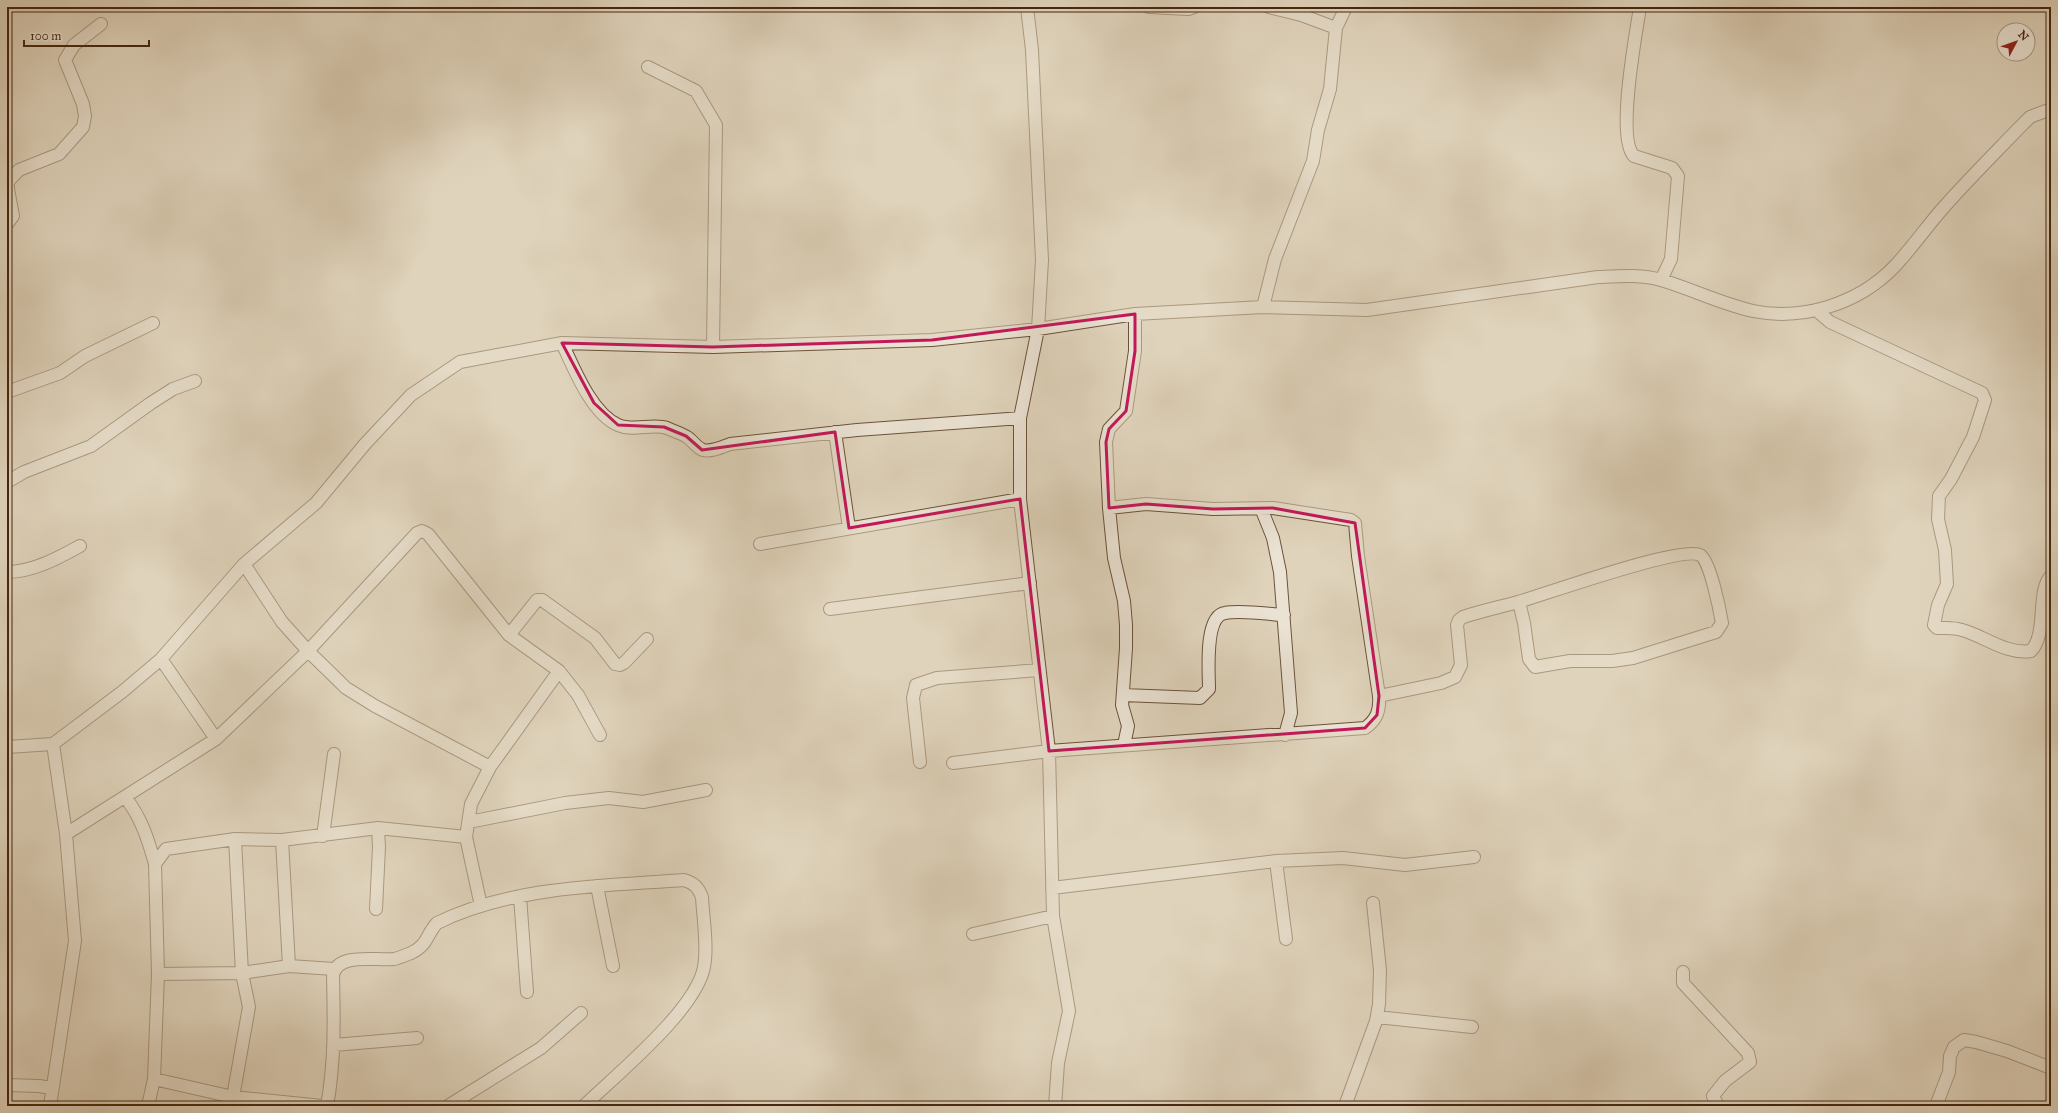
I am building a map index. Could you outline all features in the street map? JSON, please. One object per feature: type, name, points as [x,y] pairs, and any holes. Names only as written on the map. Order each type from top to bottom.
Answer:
[{"type":"street","points":[[1027,7],[1032,50],[1042,260],[1038,329],[1020,418],[1020,499],[1049,751],[1053,916],[1069,1011],[1058,1063],[1054,1106]]},
{"type":"street","points":[[1149,7],[1188,9],[1194,7]]},
{"type":"street","points":[[1269,7],[1301,15],[1336,28]]},
{"type":"street","points":[[1263,307],[1277,252],[1313,161],[1318,130],[1330,89],[1336,28],[1346,7]]},
{"type":"street","points":[[1640,7],[1630,70],[1628,145],[1634,156],[1672,168],[1678,176],[1671,259],[1661,280]]},
{"type":"street","points":[[7,224],[13,216],[8,182],[19,170],[59,154],[83,127],[85,116],[83,104],[65,60],[74,45],[101,24]]},
{"type":"street","points":[[648,67],[696,91],[716,125],[714,347]]},
{"type":"street","points":[[7,747],[53,744],[122,692],[161,659],[244,564],[316,503],[365,444],[411,395],[460,362],[562,343],[714,347],[932,340],[1038,329],[1135,314],[1263,307],[1366,310],[1598,277],[1628,276],[1661,280],[1722,303],[1754,311],[1787,313],[1816,310],[1847,300],[1888,272],[1944,206],[2030,117],[2051,109]]},
{"type":"street","points":[[1816,310],[1830,322],[1982,393],[1985,400],[1973,437],[1951,479],[1939,496],[1938,519],[1945,550],[1947,584],[1938,605],[1934,625],[1937,628],[1964,630],[2011,650],[2031,651],[2036,646],[2041,626],[2044,590],[2051,576]]},
{"type":"street","points":[[1124,745],[1128,726],[1122,705],[1126,625],[1124,601],[1114,558],[1109,508],[1106,442],[1109,429],[1126,411],[1135,351],[1135,314]]},
{"type":"street","points":[[7,392],[60,373],[85,356],[153,323]]},
{"type":"street","points":[[562,343],[579,379],[594,403],[618,425],[638,428],[664,427],[686,436],[702,450],[712,450],[730,444],[835,432],[1020,418]]},
{"type":"street","points":[[7,482],[24,472],[91,446],[173,389],[194,381]]},
{"type":"street","points":[[835,432],[849,528]]},
{"type":"street","points":[[760,544],[1020,499]]},
{"type":"street","points":[[953,763],[1049,751],[1365,728],[1372,723],[1377,716],[1380,707],[1379,696],[1358,556],[1355,523],[1350,520],[1293,510],[1260,508],[1213,509],[1146,504],[1109,508]]},
{"type":"street","points":[[1260,508],[1273,538],[1280,572],[1291,713],[1285,735]]},
{"type":"street","points":[[66,834],[216,739],[308,651],[417,533],[422,531],[428,534],[509,635],[559,671],[578,696],[600,735]]},
{"type":"street","points":[[7,572],[17,572],[51,562],[80,546]]},
{"type":"street","points":[[1379,696],[1441,683],[1455,677],[1461,665],[1457,625],[1459,620],[1470,615],[1519,602],[1635,565],[1690,553],[1699,554],[1703,558],[1714,589],[1722,623],[1716,632],[1633,658],[1612,661],[1570,661],[1535,667],[1531,664],[1529,659],[1524,623],[1519,602]]},
{"type":"street","points":[[244,564],[282,622],[308,651],[346,688],[375,706],[490,767]]},
{"type":"street","points":[[830,609],[1030,582]]},
{"type":"street","points":[[509,635],[537,600],[542,600],[595,638],[616,664],[620,665],[624,663],[647,639]]},
{"type":"street","points":[[1123,695],[1200,698],[1209,689],[1210,643],[1212,624],[1216,618],[1225,613],[1284,615]]},
{"type":"street","points":[[161,659],[216,739]]},
{"type":"street","points":[[920,762],[913,698],[916,685],[937,678],[1039,670]]},
{"type":"street","points":[[481,906],[466,837],[471,804],[490,767],[559,671]]},
{"type":"street","points":[[50,1106],[51,1088],[75,941],[66,834],[53,744]]},
{"type":"street","points":[[323,836],[334,754]]},
{"type":"street","points":[[469,822],[565,804],[609,798],[643,802],[706,790]]},
{"type":"street","points":[[125,797],[136,811],[145,830],[155,864],[158,974],[154,1079],[148,1106]]},
{"type":"street","points":[[155,864],[166,850],[234,839],[282,840],[378,828],[466,837]]},
{"type":"street","points":[[376,909],[379,847],[378,828]]},
{"type":"street","points":[[233,1097],[249,1007],[242,973],[234,839]]},
{"type":"street","points":[[282,840],[289,966]]},
{"type":"street","points":[[1052,888],[1276,861],[1344,858],[1404,865],[1474,857]]},
{"type":"street","points":[[1276,861],[1286,939]]},
{"type":"street","points":[[327,1106],[332,1081],[334,1045],[334,969],[340,963],[348,960],[395,959],[412,953],[425,944],[437,923],[481,906],[520,896],[597,886],[684,880],[693,883],[699,888],[702,897],[704,965],[701,978],[674,1020],[584,1106]]},
{"type":"street","points":[[597,886],[613,966]]},
{"type":"street","points":[[520,896],[528,992]]},
{"type":"street","points":[[1346,1106],[1377,1017],[1379,1004],[1380,970],[1373,903]]},
{"type":"street","points":[[973,934],[1053,916]]},
{"type":"street","points":[[158,974],[242,973],[289,966],[334,969]]},
{"type":"street","points":[[1684,972],[1683,983],[1748,1052],[1750,1062],[1725,1080],[1713,1096],[1718,1106]]},
{"type":"street","points":[[448,1106],[541,1048],[581,1013]]},
{"type":"street","points":[[1377,1017],[1472,1027]]},
{"type":"street","points":[[334,1045],[417,1038]]},
{"type":"street","points":[[1936,1106],[1949,1072],[1950,1056],[1954,1046],[1964,1040],[2007,1051],[2051,1068]]},
{"type":"street","points":[[154,1079],[233,1097],[322,1106]]},
{"type":"street","points":[[7,1085],[51,1088]]},
{"type":"highlighted area","points":[[1135,314],[1135,351],[1126,411],[1109,429],[1106,442],[1109,508],[1146,504],[1213,509],[1273,508],[1355,523],[1379,696],[1377,715],[1365,728],[1049,751],[1020,499],[849,528],[835,432],[702,450],[686,436],[664,427],[618,425],[594,403],[562,343],[713,347],[932,340]]}]
